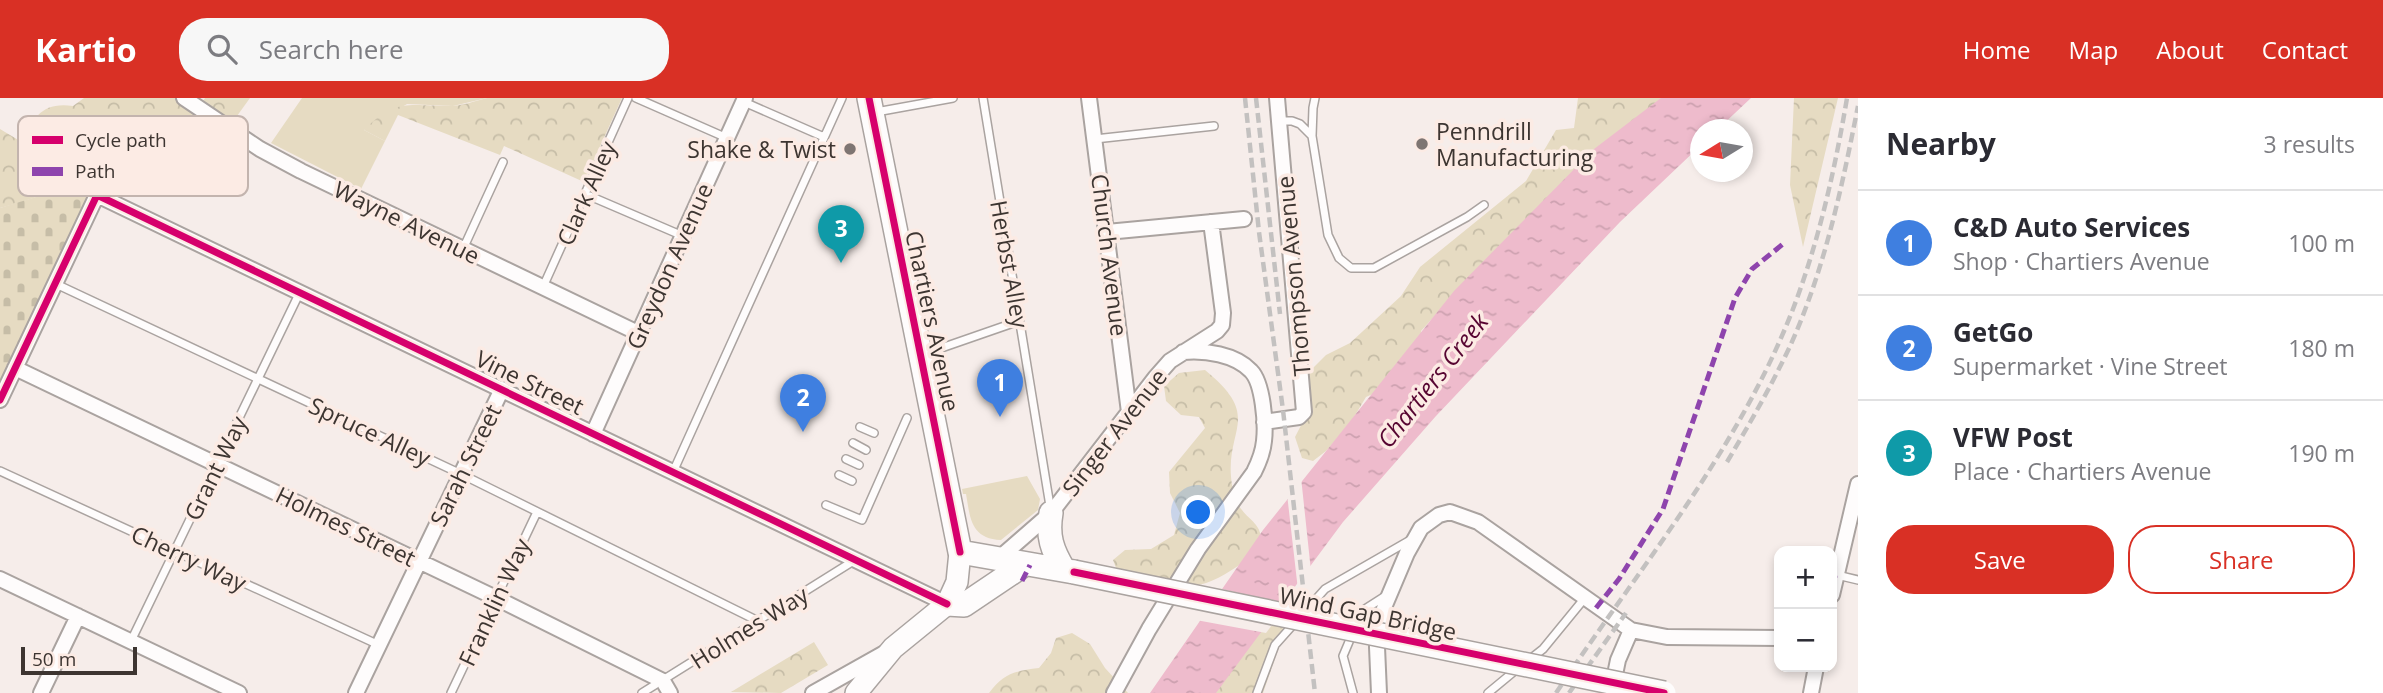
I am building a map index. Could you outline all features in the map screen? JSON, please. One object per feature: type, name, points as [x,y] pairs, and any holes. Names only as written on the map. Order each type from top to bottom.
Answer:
[{"type":"main road","name":"Chartiers Avenue","points":[[871,105],[960,552]]},
{"type":"main road","points":[[1051,513],[1049,538],[1052,550],[1069,571]]},
{"type":"main road","name":"Wind Gap Bridge","points":[[960,552],[1069,571],[1664,693]]},
{"type":"main road","points":[[947,604],[964,605],[1025,564]]},
{"type":"street","name":"Wayne Avenue","points":[[184,98],[212,116]]},
{"type":"street","name":"Church Avenue","points":[[1089,98],[1129,412]]},
{"type":"street","name":"Thompson Avenue","points":[[1264,422],[1299,417],[1304,412],[1277,98]]},
{"type":"street","name":"Greydon Avenue","points":[[593,434],[744,100]]},
{"type":"street","name":"Wayne Avenue","points":[[248,139],[274,156],[638,333]]},
{"type":"street","name":"Vine Street","points":[[55,284],[97,196]]},
{"type":"street","name":"Vine Street","points":[[99,196],[947,604]]},
{"type":"street","points":[[1107,232],[1244,219]]},
{"type":"street","name":"Singer Avenue","points":[[998,560],[1051,513],[1170,361],[1222,325],[1223,313],[1211,222]]},
{"type":"street","points":[[0,400],[55,284]]},
{"type":"street","points":[[1114,693],[1198,549],[1254,472],[1264,440],[1260,390],[1253,372],[1245,366],[1209,352],[1183,352]]},
{"type":"street","name":"Holmes Street","points":[[15,368],[496,598],[667,687]]},
{"type":"street","name":"Sarah Street","points":[[356,693],[502,389]]},
{"type":"street","points":[[1837,575],[1858,484]]},
{"type":"street","points":[[1379,693],[1378,637],[1385,605],[1421,528],[1439,515],[1450,512],[1478,522],[1631,630],[1667,637],[1774,638]]},
{"type":"street","points":[[813,693],[893,648],[947,604],[957,582],[960,552]]},
{"type":"street","points":[[0,579],[233,692]]},
{"type":"street","points":[[41,693],[78,616]]},
{"type":"street","points":[[1611,693],[1618,660],[1631,630]]},
{"type":"street","points":[[856,693],[893,648]]},
{"type":"street","points":[[1811,693],[1815,672]]},
{"type":"lane","name":"Clark Alley","points":[[543,287],[628,98]]},
{"type":"lane","points":[[636,98],[727,138]]},
{"type":"lane","points":[[673,472],[842,98]]},
{"type":"lane","points":[[896,98],[898,108]]},
{"type":"lane","points":[[871,105],[898,108],[953,98]]},
{"type":"lane","name":"Herbst Alley","points":[[983,98],[1051,513]]},
{"type":"lane","points":[[1315,98],[1312,107],[1312,136],[1328,235],[1339,258],[1351,268],[1374,268],[1484,205]]},
{"type":"lane","points":[[744,100],[824,137]]},
{"type":"lane","points":[[1279,121],[1300,124],[1312,136]]},
{"type":"lane","points":[[1095,139],[1214,126]]},
{"type":"lane","points":[[463,249],[503,162]]},
{"type":"lane","points":[[585,194],[682,236]]},
{"type":"lane","name":"Spruce Alley","points":[[55,284],[461,474],[758,621]]},
{"type":"lane","name":"Grant Way","points":[[131,641],[299,294]]},
{"type":"lane","points":[[920,356],[1019,321]]},
{"type":"lane","points":[[826,505],[862,520],[888,460],[891,442],[907,418]]},
{"type":"lane","points":[[860,427],[873,433]]},
{"type":"lane","points":[[853,443],[866,450]]},
{"type":"lane","points":[[880,456],[888,460]]},
{"type":"lane","points":[[846,460],[859,465]]},
{"type":"lane","name":"Cherry Way","points":[[0,471],[379,645]]},
{"type":"lane","points":[[874,471],[882,475]]},
{"type":"lane","points":[[839,475],[852,481]]},
{"type":"lane","points":[[866,488],[875,491]]},
{"type":"lane","name":"Franklin Way","points":[[452,691],[537,512]]},
{"type":"lane","points":[[1257,693],[1275,645],[1325,589],[1416,537]]},
{"type":"lane","name":"Holmes Way","points":[[642,693],[667,687],[758,621],[857,559]]},
{"type":"lane","points":[[1837,575],[1858,580]]},
{"type":"lane","points":[[1353,693],[1343,656],[1362,611],[1391,592]]},
{"type":"lane","points":[[1488,693],[1543,649],[1584,599]]},
{"type":"lane","points":[[452,691],[463,693]]},
{"type":"green space","points":[[84,98],[180,98],[208,116],[37,116],[53,106],[73,106]]},
{"type":"green space","points":[[205,98],[250,98],[237,116],[215,116],[200,106]]},
{"type":"green space","points":[[302,98],[487,98],[453,106],[407,104],[364,130],[385,141],[361,189],[271,143]]},
{"type":"green space","points":[[487,98],[622,98],[584,182],[504,146],[500,155],[398,115],[385,141],[364,130],[394,108],[413,105],[454,106]]},
{"type":"green space","points":[[1578,98],[1668,98],[1450,299],[1421,331],[1424,348],[1386,388],[1366,397],[1351,422],[1326,451],[1313,461],[1302,458],[1295,437],[1311,406],[1308,373],[1326,355],[1350,343],[1401,296],[1420,267],[1526,181],[1556,130],[1574,128]]},
{"type":"green space","points":[[1794,98],[1838,98],[1803,247],[1790,185]]},
{"type":"green space","points":[[0,129],[18,140],[18,196],[36,196],[0,208]]},
{"type":"green space","points":[[39,196],[96,196],[0,397],[0,208]]},
{"type":"green space","points":[[1205,370],[1223,387],[1238,413],[1232,450],[1232,485],[1238,505],[1259,530],[1259,548],[1230,571],[1200,585],[1177,585],[1118,573],[1113,560],[1125,550],[1151,549],[1174,535],[1180,513],[1170,493],[1169,472],[1205,428],[1199,417],[1181,415],[1166,401],[1164,386],[1179,373]]},
{"type":"green space","points":[[1027,476],[1040,499],[1038,510],[1001,540],[991,539],[977,531],[962,489]]},
{"type":"green space","points":[[1261,607],[1289,619],[1263,693],[1194,693]]},
{"type":"green space","points":[[1072,633],[1090,644],[1105,668],[1128,693],[989,693],[1011,674],[1039,668],[1051,653],[1056,638]]},
{"type":"green space","points":[[814,642],[828,665],[781,693],[731,692]]},
{"type":"water","name":"Chartiers Creek","points":[[1661,98],[1751,98],[1729,119],[1690,119],[1690,156],[1620,222],[1436,416],[1343,522],[1216,693],[1150,693],[1263,530],[1454,291],[1594,149]]},
{"type":"pier","points":[[1301,477],[1311,571],[1298,590],[1287,494]]},
{"type":"pier","points":[[1218,588],[1287,605],[1266,633],[1196,620]]},
{"type":"railway","points":[[1245,98],[1315,693]]},
{"type":"railway","points":[[1256,98],[1280,314]]},
{"type":"railway","points":[[1556,693],[1716,460],[1770,361],[1793,309],[1811,257],[1847,98]]},
{"type":"railway","points":[[1727,462],[1791,344],[1814,286],[1846,167],[1858,106]]},
{"type":"railway","points":[[1569,693],[1626,613]]},
{"type":"marked path","points":[[1596,608],[1619,579],[1663,509],[1735,298],[1752,269],[1783,244]]},
{"type":"marked path","points":[[1022,581],[1030,565]]},
{"type":"cycle path","points":[[869,98],[960,552]]},
{"type":"cycle path","points":[[0,400],[97,196]]},
{"type":"cycle path","points":[[99,196],[947,604]]},
{"type":"cycle path","points":[[1074,572],[1664,693]]},
{"type":"place","name":"Penndrill Manufacturing","points":[[1422,144]]},
{"type":"place","name":"Shake & Twist","points":[[850,149]]},
{"type":"place","name":"VFW Post","points":[[841,263]]},
{"type":"place","name":"C&D Auto Services","points":[[1000,417]]},
{"type":"place","name":"GetGo","points":[[803,432]]}]
